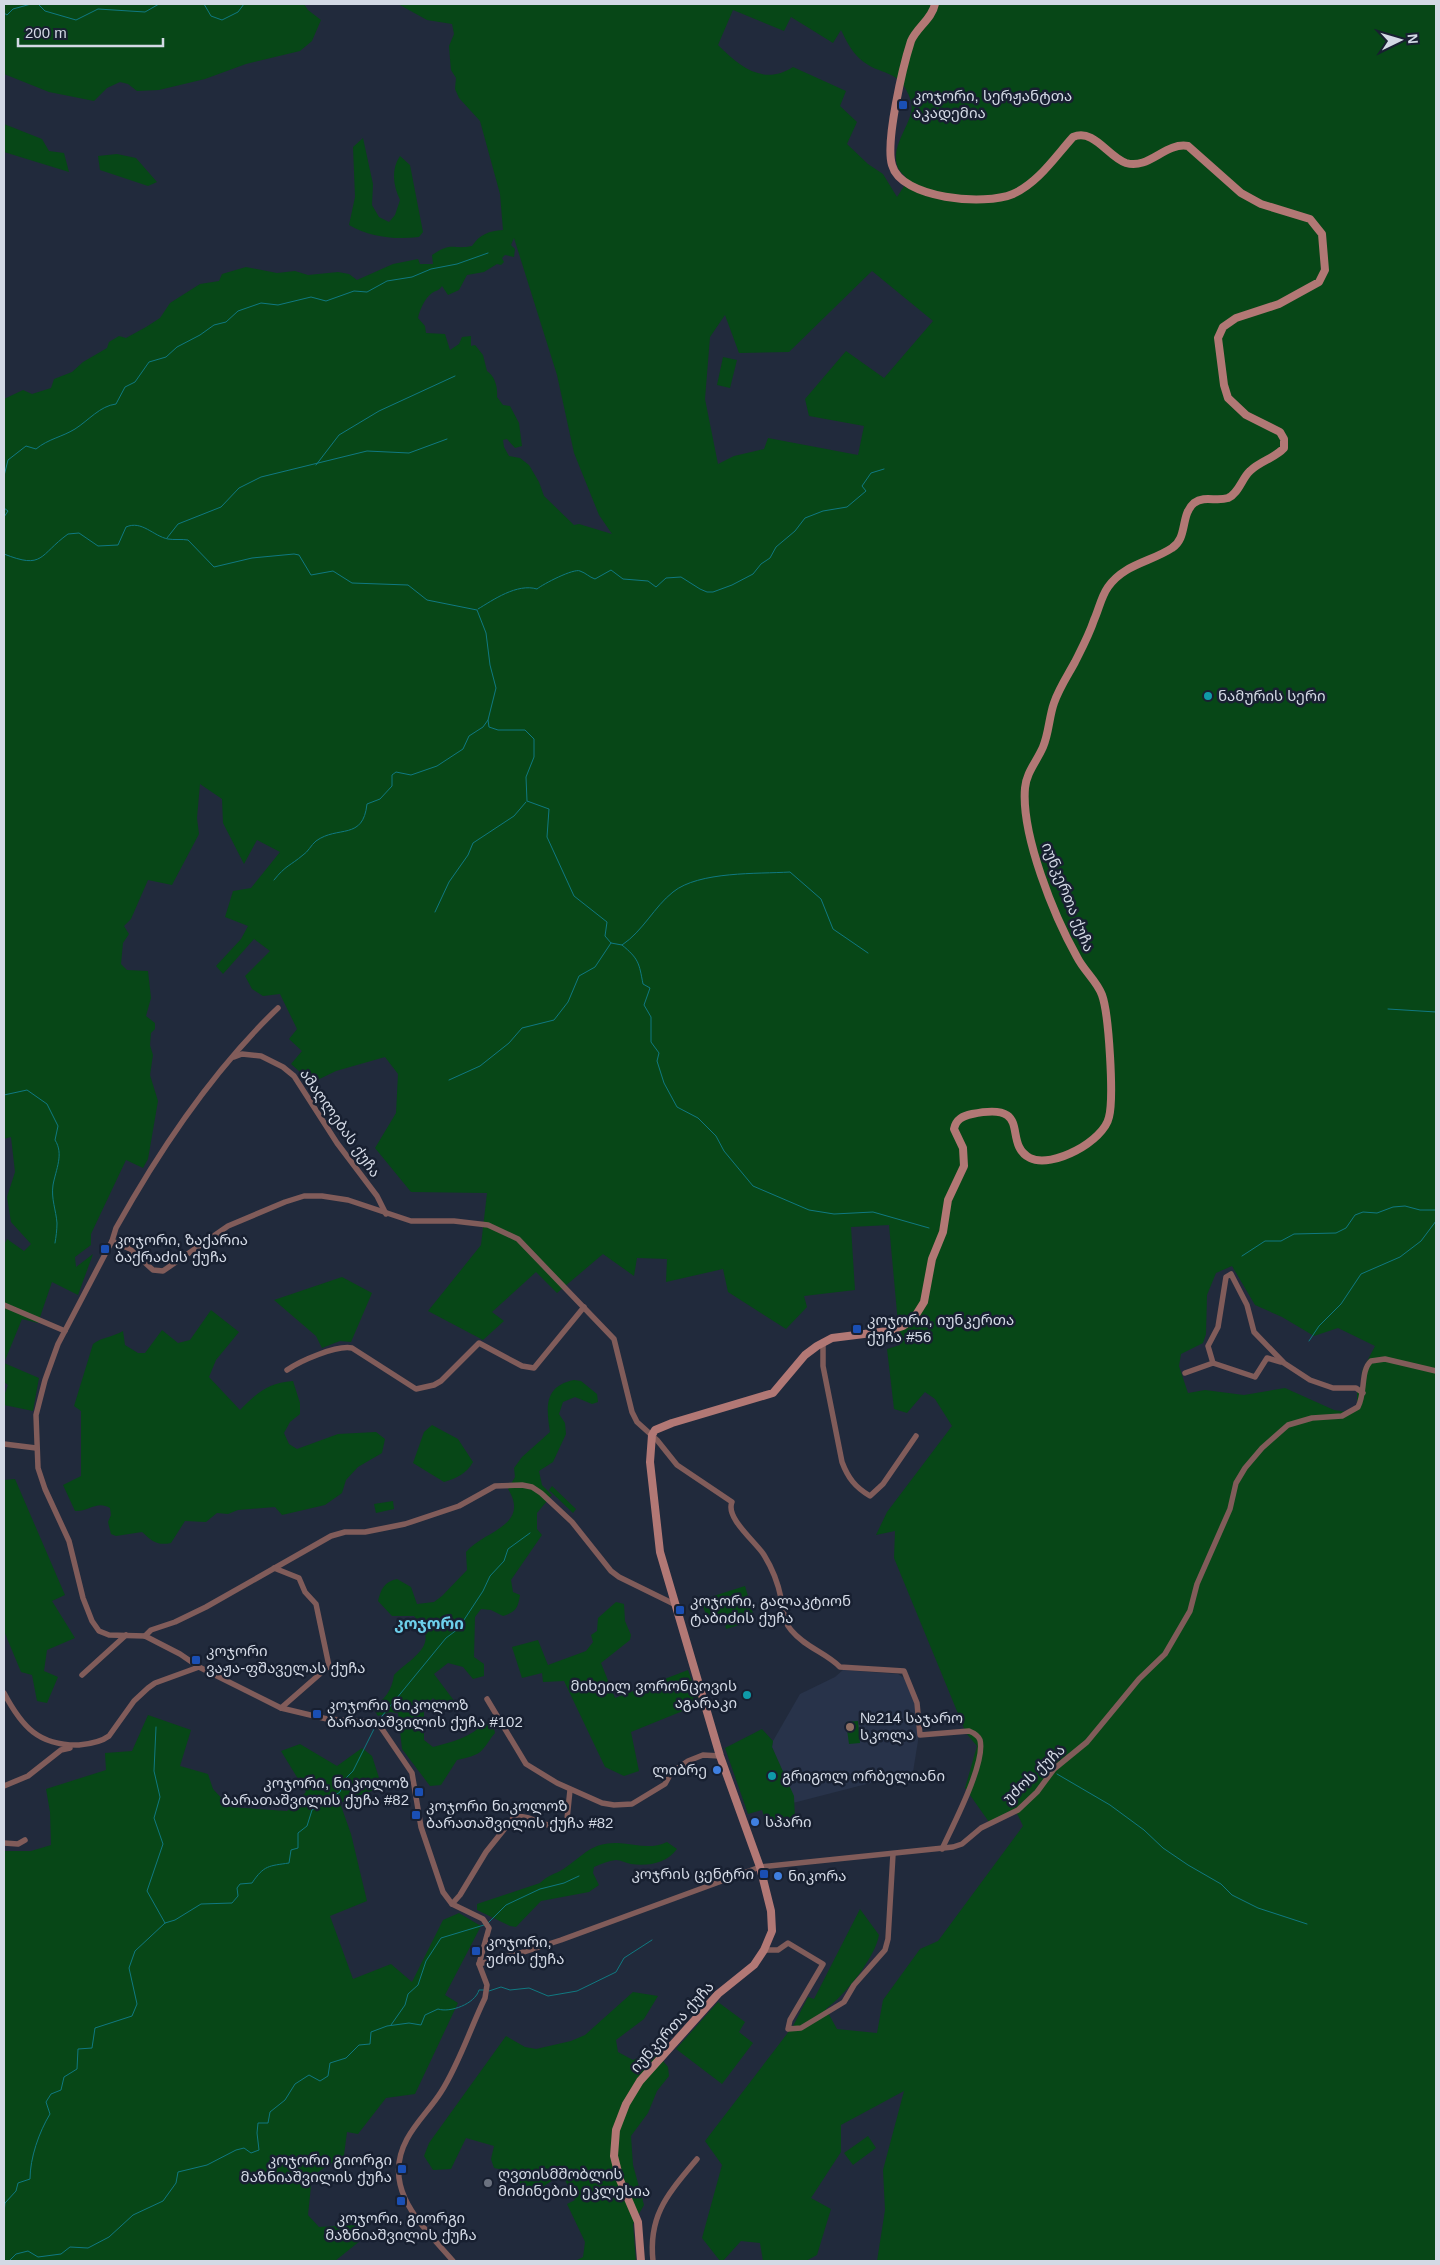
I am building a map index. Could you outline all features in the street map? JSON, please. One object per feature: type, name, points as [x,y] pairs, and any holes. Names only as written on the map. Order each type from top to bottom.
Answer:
[{"type":"main road","name":"იუნკერთა ქუჩა","points":[[641,2261],[638,2222],[620,2180],[614,2156],[616,2130],[626,2104],[640,2081],[718,1994],[754,1965],[764,1950],[772,1930],[771,1911],[760,1867],[720,1756],[674,1604],[658,1537],[650,1462],[652,1435],[655,1430],[672,1424],[773,1393],[805,1355],[823,1342],[840,1336],[896,1329],[909,1323],[922,1308],[932,1259],[943,1232],[948,1200],[964,1166],[963,1148],[954,1129],[957,1121],[976,1113],[1004,1113],[1011,1119],[1022,1150],[1029,1158],[1053,1160],[1075,1151],[1100,1133],[1108,1121],[1110,1086],[1104,1002],[1097,986],[1077,958],[1034,857],[1024,791],[1026,778],[1046,740],[1057,695],[1087,639],[1102,597],[1110,585],[1134,565],[1174,547],[1180,540],[1186,515],[1192,505],[1203,499],[1223,499],[1232,495],[1251,470],[1284,448],[1284,439],[1280,432],[1246,415],[1228,398],[1217,344],[1220,333],[1229,322],[1236,318],[1278,304],[1316,285],[1322,279],[1325,270],[1322,234],[1315,223],[1302,215],[1252,200],[1188,146],[1174,146],[1150,159],[1132,164],[1117,158],[1090,137],[1078,134],[1030,183],[1013,194],[990,200],[970,200],[934,193],[912,187],[904,182],[892,167],[891,140],[911,41],[930,16],[934,4]]},
{"type":"street","points":[[278,1008],[255,1030],[167,1141],[116,1228],[112,1241],[65,1331],[44,1380],[38,1406],[36,1448],[38,1468],[45,1489],[69,1542],[83,1598],[92,1622],[99,1631],[109,1634],[145,1636],[180,1654],[199,1667],[281,1708],[327,1719],[372,1722],[380,1726],[412,1773],[421,1827],[443,1892],[452,1904],[483,1919],[489,1928],[479,1964],[488,1985],[484,1998],[448,2080],[407,2139],[399,2170],[400,2185],[406,2203],[453,2261]]},
{"type":"street","name":"ამაღლებას ქუჩა","points":[[233,1057],[242,1054],[260,1056],[284,1068],[294,1076],[337,1143],[376,1196],[386,1214]]},
{"type":"street","points":[[112,1241],[130,1249],[154,1270],[163,1271],[228,1226],[304,1196],[322,1196],[348,1200],[411,1221],[454,1221],[488,1225],[504,1230],[518,1239],[539,1259],[617,1344],[632,1412],[637,1422],[652,1435],[678,1465],[732,1502],[730,1506],[735,1519],[755,1541],[771,1568],[782,1598],[786,1622],[803,1644],[832,1659],[840,1667],[904,1671],[917,1703],[920,1735],[968,1731],[975,1733],[980,1740],[980,1754],[968,1793],[942,1849]]},
{"type":"street","points":[[1213,1362],[1208,1346],[1209,1341],[1218,1327],[1226,1278],[1231,1274],[1247,1305],[1254,1332],[1284,1363],[1310,1380],[1332,1388],[1356,1388],[1363,1393]]},
{"type":"street","points":[[4,1305],[65,1331]]},
{"type":"street","points":[[287,1370],[294,1365],[343,1346],[352,1348],[416,1389],[434,1385],[441,1381],[479,1343],[522,1366],[534,1368],[584,1307]]},
{"type":"street","points":[[823,1342],[823,1366],[842,1462],[847,1475],[857,1488],[870,1496],[883,1484],[916,1436]]},
{"type":"street","points":[[1185,1373],[1213,1362],[1255,1377],[1267,1358],[1284,1363]]},
{"type":"street","name":"უძოს ქუჩა","points":[[479,1964],[561,1940],[760,1867],[942,1849],[962,1844],[981,1828],[1018,1810],[1037,1792],[1054,1769],[1087,1742],[1139,1679],[1165,1654],[1190,1611],[1197,1584],[1230,1509],[1236,1483],[1245,1468],[1262,1448],[1288,1425],[1312,1418],[1331,1417],[1351,1412],[1358,1407],[1363,1393],[1365,1369],[1375,1360],[1385,1359],[1436,1371]]},
{"type":"street","points":[[4,1444],[36,1448]]},
{"type":"street","points":[[145,1636],[151,1630],[198,1611],[335,1534],[364,1532],[405,1524],[459,1506],[495,1486],[513,1484],[532,1487],[541,1493],[572,1522],[611,1571],[619,1577],[674,1604]]},
{"type":"street","points":[[274,1568],[299,1578],[305,1592],[316,1604],[330,1666],[281,1708]]},
{"type":"street","points":[[82,1675],[126,1635]]},
{"type":"street","points":[[4,1786],[28,1776],[61,1750],[105,1739],[138,1697],[155,1683],[199,1667]]},
{"type":"street","points":[[4,1693],[22,1722],[46,1741],[56,1744],[84,1745]]},
{"type":"street","points":[[487,1699],[526,1764],[570,1790],[602,1803],[614,1805],[632,1804],[664,1784],[671,1773],[688,1761],[703,1755],[720,1756]]},
{"type":"street","points":[[452,1904],[460,1895],[486,1852],[514,1817],[530,1817],[547,1826],[560,1825],[567,1819],[570,1790]]},
{"type":"street","points":[[4,1843],[18,1844],[25,1840]]},
{"type":"street","points":[[764,1950],[778,1950],[788,1943],[822,1964],[790,2020],[788,2029],[801,2028],[844,2002],[854,1985],[885,1950],[888,1939],[893,1854]]},
{"type":"street","points":[[653,2261],[652,2238],[659,2210],[697,2159]]},
{"type":"shaded area","name":"№214 საჯარო სკოლა","points":[[843,1670],[898,1674],[907,1680],[918,1712],[918,1741],[913,1772],[793,1803],[793,1796],[772,1747],[773,1741],[800,1694],[835,1677]]},
{"type":"green space","points":[[4,4],[304,4],[308,10],[321,20],[312,41],[300,51],[246,64],[205,79],[159,90],[137,91],[128,84],[120,82],[107,88],[94,101],[49,92],[4,74]]},
{"type":"green space","points":[[398,4],[1436,4],[1436,2261],[877,2261],[885,2210],[883,2170],[904,2091],[841,2125],[841,2152],[811,2198],[831,2209],[817,2255],[806,2261],[763,2261],[760,2243],[741,2241],[723,2261],[720,2261],[702,2238],[722,2165],[705,2141],[793,2026],[808,1997],[814,1999],[860,1909],[879,1935],[876,1944],[872,1954],[858,1975],[842,1995],[826,2009],[837,2029],[877,2033],[883,2000],[920,1949],[938,1941],[1023,1826],[1015,1809],[989,1822],[965,1788],[977,1746],[966,1733],[894,1558],[895,1531],[876,1535],[887,1512],[952,1426],[935,1399],[925,1392],[907,1413],[894,1409],[887,1349],[900,1345],[889,1225],[851,1227],[855,1290],[804,1296],[807,1307],[786,1329],[728,1292],[723,1269],[666,1282],[667,1259],[637,1258],[634,1276],[603,1254],[557,1293],[536,1272],[492,1312],[504,1321],[483,1340],[428,1311],[481,1245],[487,1193],[411,1192],[375,1148],[396,1113],[398,1074],[385,1057],[336,1071],[307,1085],[299,1071],[291,1064],[302,1051],[289,1039],[297,1029],[280,994],[263,996],[252,989],[245,976],[270,951],[254,939],[223,974],[216,966],[241,939],[248,926],[225,917],[233,891],[251,888],[280,852],[257,840],[244,864],[223,823],[222,799],[200,784],[197,818],[199,834],[172,885],[148,880],[131,919],[124,926],[129,934],[123,943],[121,964],[127,970],[148,971],[151,998],[146,1016],[155,1023],[155,1029],[151,1033],[150,1045],[153,1055],[150,1075],[158,1101],[148,1159],[143,1168],[126,1160],[91,1234],[91,1245],[75,1257],[76,1267],[93,1254],[78,1295],[52,1282],[38,1323],[22,1319],[4,1363],[4,1245],[7,1239],[24,1251],[31,1244],[11,1222],[7,1197],[15,1172],[11,1137],[4,1139],[4,399],[23,390],[32,394],[51,388],[54,379],[72,372],[83,362],[107,348],[109,342],[119,336],[126,338],[146,327],[160,318],[170,303],[200,284],[219,281],[222,274],[246,267],[277,273],[295,271],[308,275],[338,272],[349,274],[357,280],[393,264],[418,259],[420,264],[433,264],[432,255],[444,248],[472,246],[485,234],[503,230],[500,194],[480,121],[459,98],[455,89],[456,78],[451,70],[449,46],[454,34],[452,24],[427,20]],"holes":[[[733,10],[784,31],[791,17],[833,43],[841,30],[857,56],[867,65],[895,78],[906,90],[911,101],[910,116],[899,142],[896,159],[898,168],[908,180],[897,197],[883,174],[868,164],[847,144],[857,122],[840,106],[846,91],[793,67],[772,75],[753,71],[744,67],[718,45]],[[514,238],[557,375],[574,453],[599,515],[612,534],[579,524],[574,525],[544,496],[539,482],[529,465],[520,458],[509,456],[504,447],[503,440],[507,439],[515,448],[522,446],[519,423],[510,406],[503,405],[497,397],[494,379],[487,371],[483,355],[475,345],[471,346],[471,336],[462,337],[459,344],[450,350],[445,334],[426,333],[425,326],[418,318],[421,307],[427,298],[442,286],[448,295],[459,290],[467,275],[484,272],[497,264],[501,265],[504,262],[502,258],[505,255],[514,257],[515,249],[511,245]],[[872,271],[933,321],[884,378],[846,351],[805,399],[809,416],[864,426],[858,455],[768,438],[764,449],[734,456],[718,464],[705,399],[710,337],[725,315],[739,353],[789,352]],[[1232,1266],[1255,1305],[1282,1317],[1314,1336],[1338,1328],[1375,1346],[1362,1371],[1361,1386],[1357,1391],[1357,1406],[1347,1412],[1334,1410],[1285,1388],[1244,1395],[1205,1390],[1188,1393],[1179,1366],[1181,1354],[1203,1343],[1206,1334],[1207,1295],[1216,1273]]]},
{"type":"green space","points":[[4,124],[42,139],[49,151],[64,153],[69,172],[4,152]]},
{"type":"green space","points":[[363,138],[373,184],[372,205],[379,217],[389,222],[395,215],[400,200],[394,177],[395,166],[400,156],[410,165],[423,232],[419,237],[382,237],[349,225],[355,197],[353,147]]},
{"type":"green space","points":[[117,154],[136,158],[157,182],[148,186],[100,170],[98,156]]},
{"type":"green space","points":[[723,357],[737,360],[730,388],[717,385]]},
{"type":"green space","points":[[342,1277],[372,1293],[351,1342],[340,1341],[322,1348],[316,1336],[274,1300]]},
{"type":"green space","points":[[211,1310],[239,1332],[216,1360],[209,1377],[240,1410],[263,1390],[276,1384],[293,1381],[300,1403],[300,1414],[290,1422],[284,1433],[289,1444],[297,1449],[338,1434],[376,1432],[385,1439],[382,1453],[358,1467],[346,1480],[342,1493],[325,1505],[282,1515],[275,1507],[238,1510],[228,1514],[217,1513],[206,1522],[185,1521],[171,1543],[166,1544],[155,1542],[142,1532],[116,1536],[111,1534],[108,1522],[111,1515],[110,1508],[101,1505],[75,1511],[63,1485],[81,1476],[81,1411],[74,1406],[93,1344],[123,1331],[125,1345],[138,1353],[145,1353],[162,1330],[178,1343],[190,1340]]},
{"type":"green space","points":[[4,1363],[39,1378],[33,1411],[4,1405],[4,1396],[8,1385],[4,1382]]},
{"type":"green space","points":[[574,1380],[581,1381],[597,1394],[598,1402],[592,1404],[575,1397],[563,1402],[559,1414],[565,1423],[566,1434],[553,1462],[539,1471],[542,1485],[552,1495],[537,1513],[537,1529],[542,1535],[511,1580],[513,1592],[520,1595],[517,1606],[514,1611],[503,1616],[491,1610],[481,1609],[475,1617],[474,1657],[484,1664],[484,1676],[473,1679],[463,1667],[448,1663],[434,1674],[455,1702],[445,1710],[433,1698],[424,1707],[424,1740],[433,1747],[461,1738],[485,1723],[493,1725],[495,1733],[481,1751],[457,1760],[441,1785],[430,1786],[402,1749],[398,1713],[390,1712],[378,1716],[373,1708],[387,1694],[392,1685],[394,1675],[416,1656],[425,1642],[422,1626],[414,1616],[392,1616],[378,1601],[380,1593],[386,1584],[397,1579],[411,1587],[417,1604],[434,1602],[467,1570],[466,1552],[502,1526],[509,1520],[514,1511],[513,1501],[508,1489],[515,1477],[514,1468],[522,1457],[550,1432],[548,1406],[552,1392],[564,1383]]},
{"type":"green space","points":[[432,1425],[458,1439],[473,1462],[461,1475],[444,1482],[413,1463],[424,1432]]},
{"type":"green space","points":[[15,1479],[65,1595],[52,1601],[75,1638],[47,1650],[44,1671],[58,1677],[47,1703],[37,1701],[32,1675],[21,1672],[4,1631],[4,1480]]},
{"type":"green space","points":[[552,1486],[576,1509],[573,1513],[549,1490]]},
{"type":"green space","points":[[393,1501],[394,1509],[376,1513],[374,1504]]},
{"type":"green space","points":[[745,1586],[755,1620],[726,1629],[723,1614],[707,1618],[701,1600]]},
{"type":"green space","points":[[616,1602],[624,1604],[625,1621],[631,1635],[630,1640],[601,1663],[615,1698],[688,1670],[700,1704],[631,1732],[639,1771],[624,1776],[605,1767],[564,1681],[543,1682],[542,1673],[522,1678],[512,1647],[538,1640],[548,1665],[586,1651],[593,1642],[591,1635],[597,1631],[598,1618]]},
{"type":"green space","points":[[148,1715],[191,1730],[180,1766],[208,1774],[213,1789],[230,1807],[287,1811],[306,1792],[281,1751],[300,1744],[337,1766],[362,1748],[372,1756],[382,1787],[340,1803],[351,1834],[367,1901],[330,1916],[353,1979],[391,1964],[412,1982],[443,1920],[459,1913],[481,1926],[445,1995],[458,2003],[415,2094],[386,2098],[358,2134],[347,2132],[344,2155],[312,2176],[308,2215],[319,2227],[354,2225],[365,2237],[335,2261],[4,2261],[4,1851],[31,1851],[51,1845],[50,1812],[46,1789],[106,1770],[105,1753],[132,1751]]},
{"type":"green space","points":[[858,1721],[860,1743],[849,1744],[846,1722]]},
{"type":"green space","points":[[762,1729],[773,1741],[772,1747],[794,1796],[795,1820],[767,1825],[762,1810],[748,1814],[725,1748]]},
{"type":"green space","points":[[667,1842],[677,1849],[668,1858],[644,1865],[616,1860],[594,1867],[593,1873],[599,1885],[589,1892],[541,1901],[516,1927],[477,1910],[477,1904],[540,1883],[568,1866],[586,1852],[600,1845],[618,1843],[655,1846]]},
{"type":"green space","points":[[633,1992],[658,1996],[644,2019],[616,2040],[618,2052],[633,2060],[654,2050],[668,2067],[669,2076],[657,2091],[648,2113],[631,2136],[633,2165],[644,2205],[633,2224],[636,2261],[575,2261],[583,2257],[585,2242],[567,2204],[575,2200],[562,2174],[529,2196],[511,2174],[494,2168],[491,2159],[494,2146],[466,2138],[451,2169],[433,2170],[424,2156],[429,2143],[506,2036],[525,2047],[536,2049],[571,2041],[585,2035]]},
{"type":"green space","points":[[718,2002],[745,2022],[739,2032],[753,2043],[722,2084],[676,2049]]},
{"type":"green space","points":[[868,2136],[876,2148],[853,2165],[844,2153]]},
{"type":"waterway","points":[[4,13],[7,15],[13,9],[31,4]]},
{"type":"waterway","points":[[38,4],[45,11],[76,20],[98,9],[145,12],[159,4]]},
{"type":"waterway","points":[[204,4],[211,16],[222,20],[238,12],[244,4]]},
{"type":"waterway","points":[[4,476],[8,460],[26,446],[36,449],[75,429],[105,407],[116,404],[125,387],[135,382],[149,362],[166,357],[177,347],[214,325],[226,322],[238,311],[261,303],[278,305],[311,297],[326,301],[354,291],[367,292],[387,281],[412,277],[431,269],[457,264],[488,253]]},
{"type":"waterway","points":[[316,465],[339,435],[379,411],[455,376]]},
{"type":"waterway","points":[[167,538],[178,524],[221,507],[239,488],[261,477],[367,451],[409,453],[447,439]]},
{"type":"waterway","points":[[478,609],[513,590],[521,588],[537,589],[558,577],[577,571],[595,579],[611,570],[623,579],[648,581],[656,587],[666,578],[681,577],[700,589],[713,592],[753,574],[761,564],[770,558],[776,547],[795,531],[805,518],[823,511],[847,507],[866,491],[862,486],[871,473],[884,469]]},
{"type":"waterway","points":[[4,508],[8,511],[4,517]]},
{"type":"waterway","points":[[4,554],[17,559],[34,560],[46,554],[68,534],[79,533],[98,546],[118,545],[126,527],[132,525],[142,527],[168,539],[188,540],[214,567],[252,558],[294,554],[299,555],[311,575],[333,571],[352,583],[408,585],[427,600],[477,610],[486,633],[490,665],[496,688],[488,720],[489,727],[498,730],[525,730],[534,739],[534,757],[526,777],[527,801],[549,809],[547,837],[574,896],[607,922],[605,936],[611,943],[622,945],[642,926],[666,898],[684,885],[698,880],[729,875],[790,872],[821,899],[833,929],[868,953]]},
{"type":"waterway","points":[[274,880],[285,868],[305,854],[316,841],[324,836],[355,828],[365,816],[367,804],[380,799],[392,786],[392,775],[396,772],[411,775],[437,766],[463,749],[469,736],[483,727],[488,720]]},
{"type":"waterway","points":[[435,912],[449,882],[468,855],[473,843],[514,816],[526,802]]},
{"type":"waterway","points":[[449,1080],[480,1066],[509,1043],[522,1028],[554,1020],[568,1002],[579,976],[595,967],[611,943]]},
{"type":"waterway","points":[[622,945],[635,958],[643,984],[650,988],[644,1005],[651,1017],[651,1042],[659,1053],[657,1061],[664,1083],[677,1107],[698,1118],[716,1136],[724,1151],[753,1186],[809,1210],[834,1214],[873,1212],[929,1228]]},
{"type":"waterway","points":[[1388,1009],[1436,1012]]},
{"type":"waterway","points":[[4,1095],[27,1090],[47,1104],[58,1126],[55,1140],[58,1145],[59,1156],[53,1185],[53,1200],[57,1223],[55,1243]]},
{"type":"waterway","points":[[1242,1256],[1265,1241],[1281,1241],[1294,1234],[1336,1233],[1346,1228],[1355,1215],[1363,1212],[1377,1213],[1393,1207],[1405,1206],[1420,1210],[1436,1210]]},
{"type":"waterway","points":[[1309,1341],[1319,1326],[1341,1304],[1361,1274],[1400,1257],[1421,1241],[1436,1221]]},
{"type":"waterway","points":[[378,1721],[446,1638],[458,1629],[483,1591],[490,1576],[504,1561],[508,1549],[530,1533]]},
{"type":"waterway","points":[[156,1727],[154,1771],[160,1797],[154,1818],[163,1844],[147,1891],[165,1923]]},
{"type":"waterway","points":[[4,2213],[5,2203],[16,2191],[18,2183],[30,2179],[36,2145],[50,2114],[46,2102],[51,2094],[61,2090],[64,2077],[77,2069],[78,2049],[92,2048],[95,2028],[132,2016],[137,2004],[129,1968],[135,1951],[165,1923],[175,1920],[201,1904],[232,1903],[238,1896],[237,1888],[240,1884],[252,1883],[267,1867],[289,1863],[291,1850],[298,1848],[298,1833],[307,1826],[312,1810],[340,1792],[344,1780],[353,1771],[375,1727]]},
{"type":"waterway","points":[[1057,1774],[1110,1805],[1144,1830],[1163,1848],[1221,1884],[1232,1895],[1258,1908],[1307,1924]]},
{"type":"waterway","points":[[488,1923],[506,1905],[540,1889],[564,1883],[579,1876]]},
{"type":"waterway","points":[[391,2025],[405,2005],[408,1994],[418,1985],[426,1961],[441,1938],[484,1925]]},
{"type":"waterway","points":[[489,1991],[501,1987],[510,1990],[529,1988],[548,1996],[577,1991],[616,1972],[624,1958],[652,1940]]},
{"type":"waterway","points":[[9,2261],[16,2254],[28,2251],[38,2257],[61,2254],[70,2247],[88,2248],[109,2237],[133,2215],[163,2201],[176,2183],[178,2172],[207,2165],[236,2150],[244,2148],[251,2153],[259,2150],[258,2123],[268,2123],[270,2112],[285,2100],[295,2084],[309,2075],[320,2081],[328,2076],[330,2063],[346,2058],[359,2045],[370,2044],[371,2032],[387,2026],[409,2023],[421,2025],[425,2015],[438,2009],[449,2010],[462,2006],[473,1999],[479,1990],[485,1990]]},
{"type":"place","name":"კოჯორი, სერჟანტთა აკადემია","points":[[903,105]]},
{"type":"place","name":"ნამურის სერი","points":[[1208,696]]},
{"type":"place","name":"კოჯორი, ზაქარია ბაქრაძის ქუჩა","points":[[105,1249]]},
{"type":"place","name":"კოჯორი, იუნკერთა ქუჩა #56","points":[[857,1329]]},
{"type":"place","name":"კოჯორი, გალაკტიონ ტაბიძის ქუჩა","points":[[680,1610]]},
{"type":"place","name":"კოჯორი ვაჟა-ფშაველას ქუჩა","points":[[196,1660]]},
{"type":"place","name":"მიხეილ ვორონცოვის აგარაკი","points":[[747,1695]]},
{"type":"place","name":"კოჯორი ნიკოლოზ ბარათაშვილის ქუჩა #102","points":[[317,1714]]},
{"type":"place","name":"№214 საჯარო სკოლა","points":[[850,1727]]},
{"type":"place","name":"ლიბრე","points":[[717,1770]]},
{"type":"place","name":"გრიგოლ ორბელიანი","points":[[772,1776]]},
{"type":"place","name":"კოჯორი, ნიკოლოზ ბარათაშვილის ქუჩა #82","points":[[419,1792]]},
{"type":"place","name":"კოჯორი ნიკოლოზ ბარათაშვილის ქუჩა #82","points":[[416,1815]]},
{"type":"place","name":"სპარი","points":[[755,1822]]},
{"type":"place","name":"კოჯრის ცენტრი","points":[[764,1874]]},
{"type":"place","name":"ნიკორა","points":[[778,1876]]},
{"type":"place","name":"კოჯორი, უძოს ქუჩა","points":[[476,1951]]},
{"type":"place","name":"კოჯორი გიორგი მაზნიაშვილის ქუჩა","points":[[402,2169]]},
{"type":"place","name":"ღვთისმშობლის მიძინების ეკლესია","points":[[488,2183]]},
{"type":"place","name":"კოჯორი, გიორგი მაზნიაშვილის ქუჩა","points":[[401,2201]]},
{"type":"district","name":"კოჯორი","points":[[429,1623]]}]
